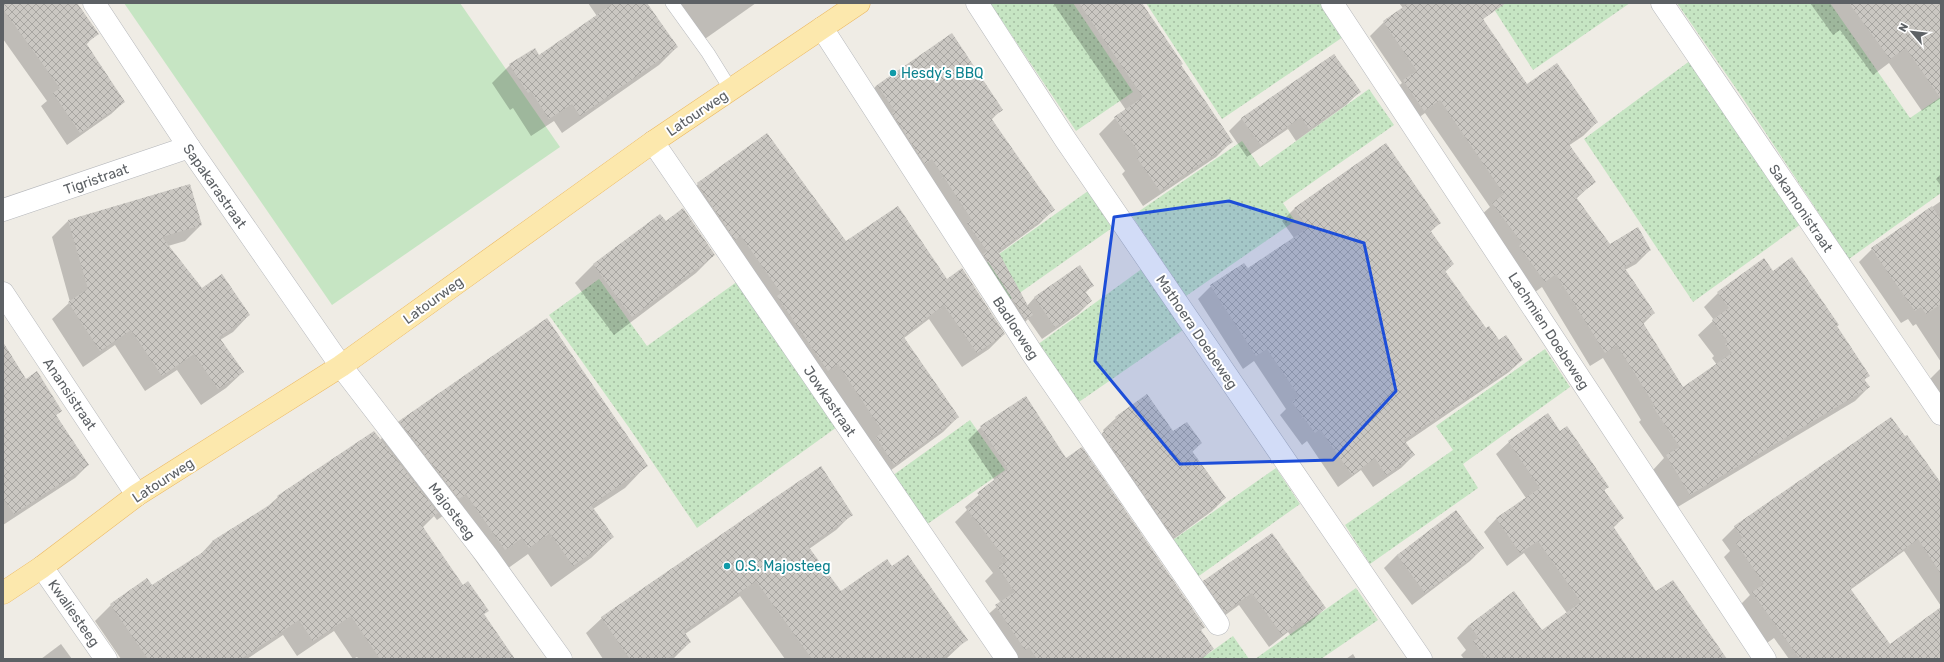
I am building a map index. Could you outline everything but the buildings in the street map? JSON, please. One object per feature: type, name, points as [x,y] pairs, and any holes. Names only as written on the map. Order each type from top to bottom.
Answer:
[{"type":"main road","name":"Latourweg","points":[[3,593],[42,567],[137,495],[341,366],[653,142],[859,3]]},
{"type":"street","name":"Sapakarastraat","points":[[94,3],[188,148],[341,366]]},
{"type":"street","name":"Mathoera Doebeweg","points":[[977,3],[1065,139],[1421,659]]},
{"type":"street","name":"Lachmien Doebeweg","points":[[1332,3],[1765,659]]},
{"type":"street","name":"Sakamonistraat","points":[[1662,3],[1941,414]]},
{"type":"street","name":"Badloeweg","points":[[822,28],[1032,353],[1218,624]]},
{"type":"street","name":"Jowkastraat","points":[[653,142],[1007,659]]},
{"type":"street","name":"Tigristraat","points":[[3,210],[188,148]]},
{"type":"street","name":"Anansistraat","points":[[3,293],[137,495]]},
{"type":"street","name":"Majosteeg","points":[[341,366],[487,556],[561,659]]},
{"type":"street","name":"Kwaliesteeg","points":[[42,567],[106,659]]},
{"type":"lane","points":[[672,3],[708,53],[731,90]]},
{"type":"highlighted area","points":[[1229,201],[1364,243],[1396,391],[1333,460],[1180,464],[1095,361],[1114,217]]},
{"type":"green space","points":[[124,3],[460,3],[560,147],[332,305]]},
{"type":"green space","points":[[990,3],[1073,3],[1133,92],[1076,131]]},
{"type":"green space","points":[[1146,3],[1325,3],[1346,35],[1222,119]]},
{"type":"green space","points":[[1490,3],[1630,3],[1533,70]]},
{"type":"green space","points":[[1677,3],[1830,3],[1910,118],[1941,97],[1941,193],[1849,259],[1742,97]]},
{"type":"green space","points":[[1691,60],[1801,224],[1693,302],[1584,139]]},
{"type":"green space","points":[[1369,89],[1394,125],[1283,203],[1295,221],[1186,296],[1132,216],[1242,141],[1260,167]]},
{"type":"green space","points":[[1088,191],[1112,228],[1008,301],[985,264]]},
{"type":"green space","points":[[1143,268],[1183,330],[1076,404],[1037,345]]},
{"type":"green space","points":[[599,279],[647,346],[738,281],[837,427],[697,528],[630,429],[549,315]]},
{"type":"green space","points":[[1545,349],[1570,387],[1463,464],[1478,488],[1370,564],[1345,525],[1453,450],[1436,426]]},
{"type":"green space","points":[[970,420],[1005,470],[926,525],[892,476]]},
{"type":"green space","points":[[1276,468],[1300,504],[1196,578],[1170,542]]},
{"type":"green space","points":[[1356,588],[1378,620],[1321,659],[1255,659]]},
{"type":"green space","points":[[1233,636],[1249,659],[1201,659]]},
{"type":"place","name":"Hesdy’s BBQ","points":[[893,73]]},
{"type":"place","name":"O.S. Majosteeg","points":[[727,566]]}]
